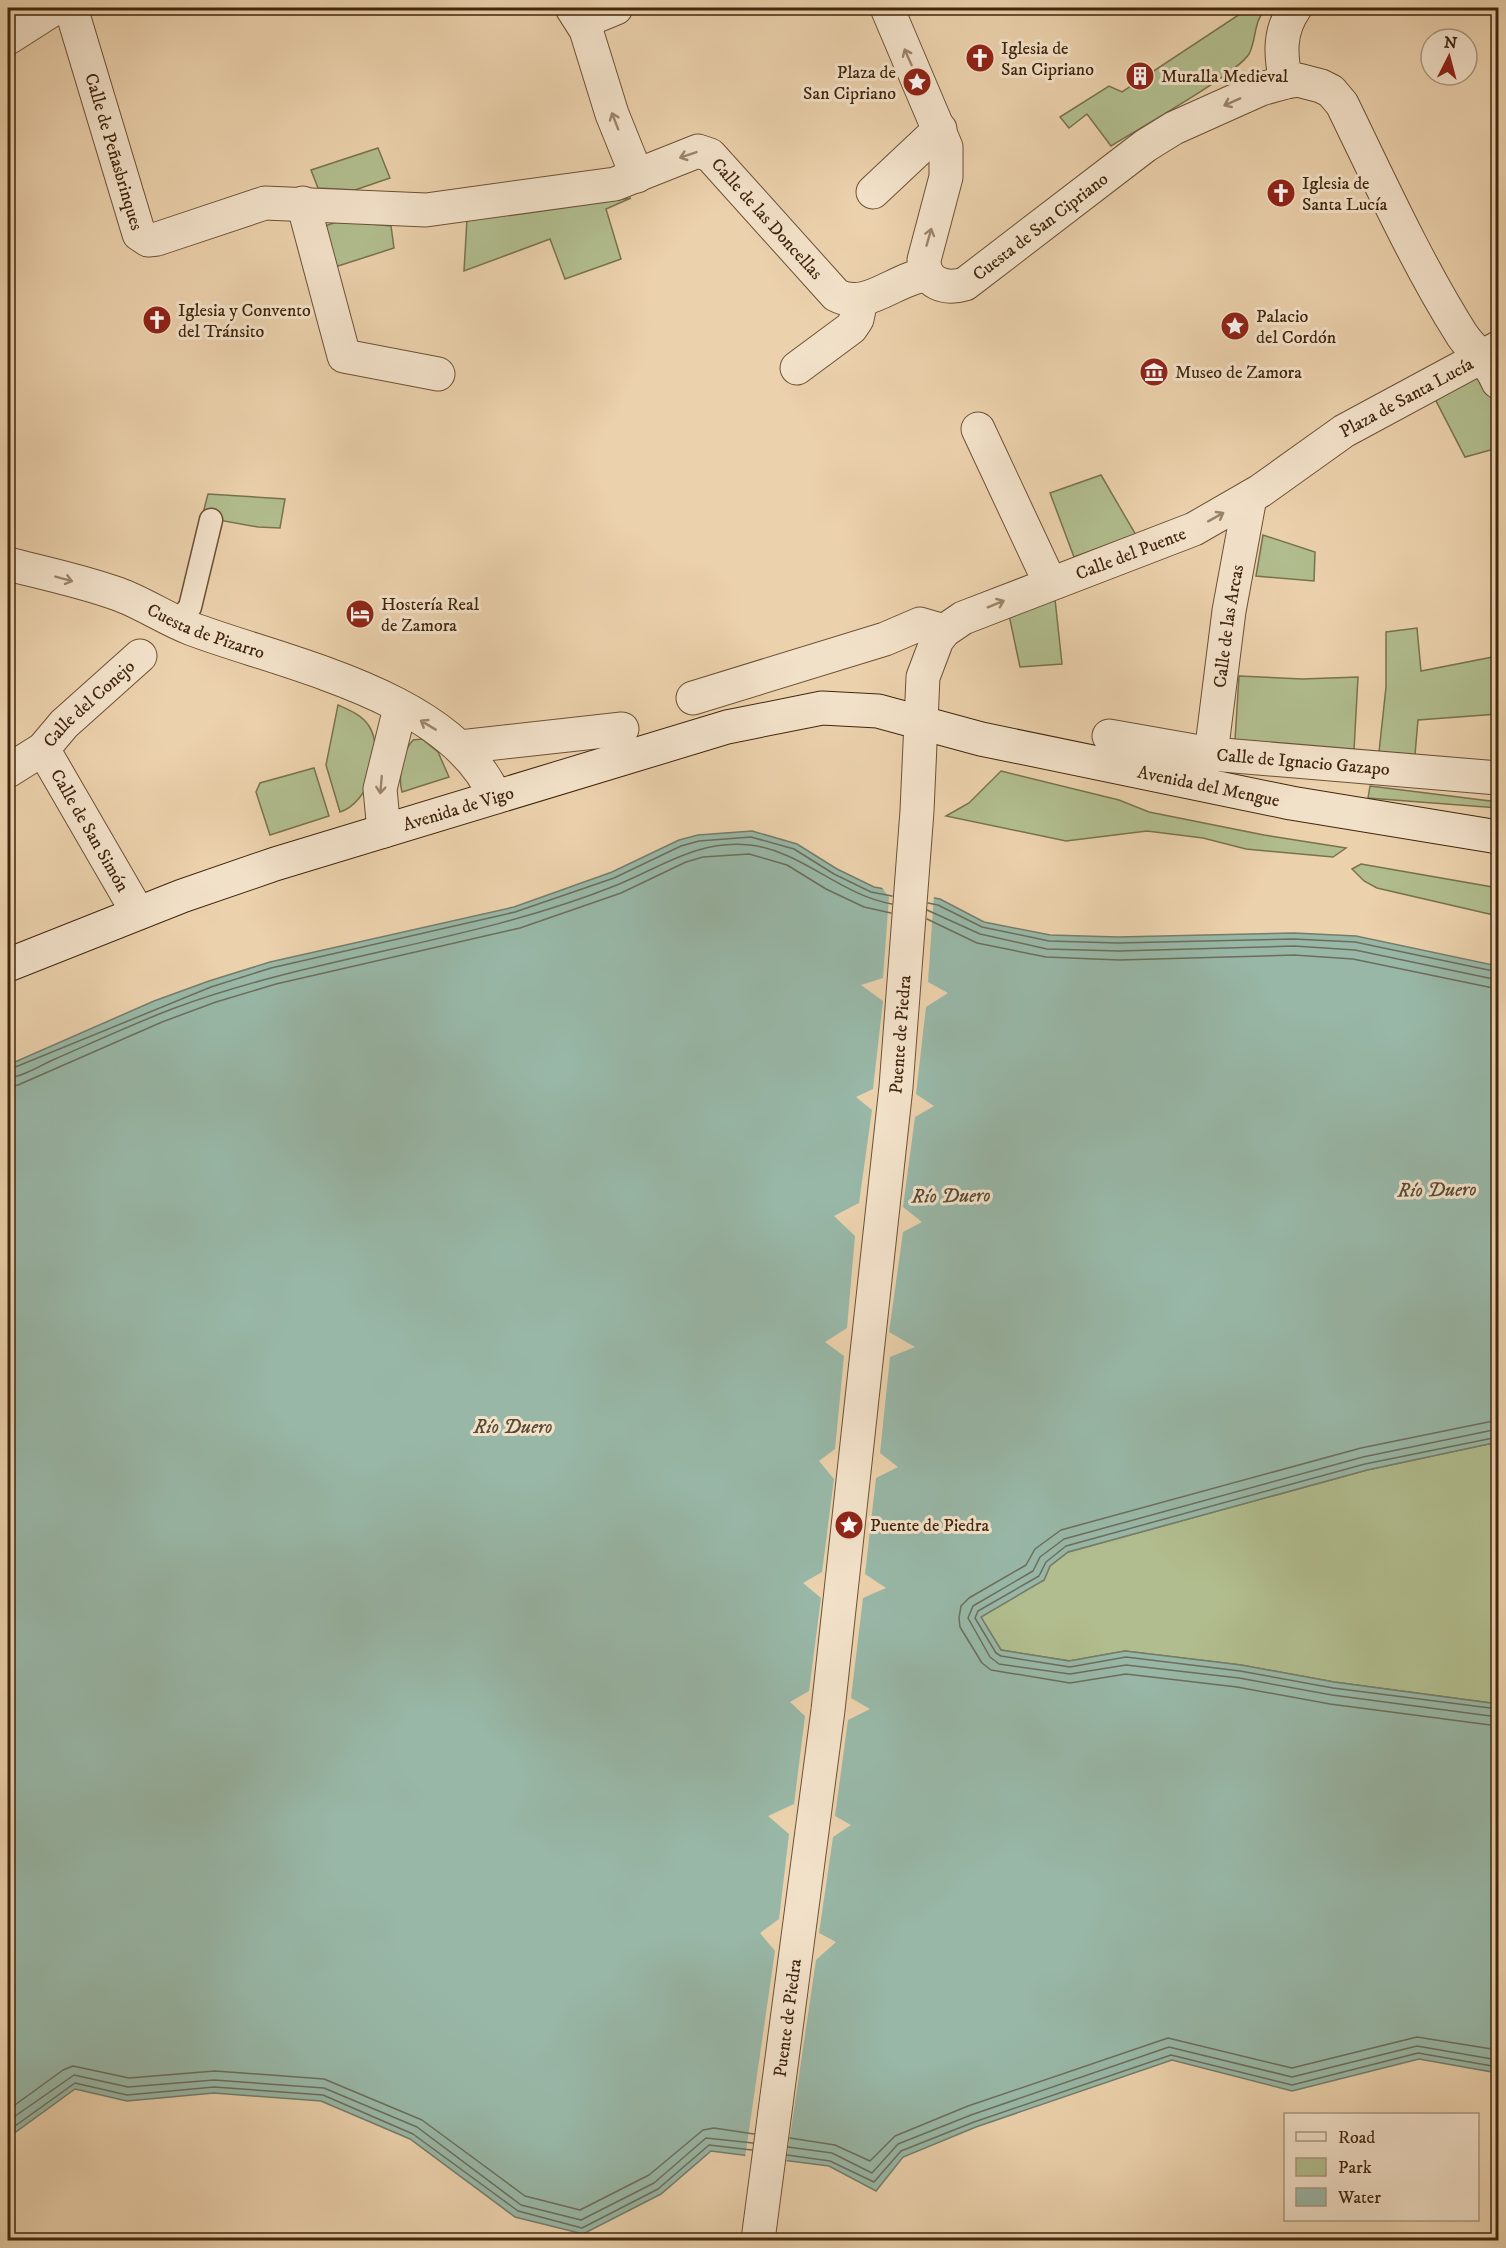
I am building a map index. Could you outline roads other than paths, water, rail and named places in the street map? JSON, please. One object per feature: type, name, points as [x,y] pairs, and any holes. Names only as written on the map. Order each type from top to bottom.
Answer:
[{"type":"street","points":[[8,38],[55,8]]},
{"type":"street","name":"Calle de Peñasbrinques","points":[[71,8],[141,236],[148,240],[265,203],[426,210],[609,185],[637,176]]},
{"type":"street","points":[[616,8],[577,15],[637,176]]},
{"type":"street","points":[[797,368],[854,325],[861,300],[904,280],[927,275],[924,268],[925,250],[947,167],[946,147],[887,8]]},
{"type":"street","points":[[1286,82],[1281,41],[1285,23],[1295,8]]},
{"type":"street","name":"Cuesta de San Cipriano","points":[[927,275],[941,285],[957,287],[965,284],[1163,134],[1261,89],[1286,82]]},
{"type":"street","name":"Plaza de Santa Lucía","points":[[1286,82],[1310,82],[1338,97],[1396,215],[1463,337],[1493,362],[1344,431],[1308,458]]},
{"type":"street","points":[[873,192],[940,129]]},
{"type":"street","name":"Calle de las Doncellas","points":[[637,176],[693,151],[710,155],[831,292],[842,298],[861,300]]},
{"type":"street","points":[[303,203],[344,356],[438,374]]},
{"type":"street","points":[[978,429],[1050,583]]},
{"type":"street","name":"Calle del Puente","points":[[919,736],[926,666],[930,651],[944,631],[972,614],[1175,537],[1250,497],[1308,458]]},
{"type":"street","name":"Calle de las Arcas","points":[[1211,754],[1227,621],[1250,497]]},
{"type":"street","name":"Cuesta de Pizarro","points":[[8,564],[118,594],[159,639],[334,677],[400,708],[460,747],[481,772],[495,797]]},
{"type":"street","points":[[693,698],[885,639],[920,624],[944,631]]},
{"type":"street","name":"Calle del Conejo","points":[[8,771],[43,748],[64,724],[159,639]]},
{"type":"street","name":"Avenida de Vigo","points":[[8,965],[275,864],[727,727],[780,714],[840,707],[878,711],[919,736]]},
{"type":"street","points":[[384,831],[380,804],[381,780],[400,708]]},
{"type":"street","points":[[460,747],[622,729]]},
{"type":"street","name":"Avenida del Mengue","points":[[919,736],[981,739],[1319,809],[1498,837]]},
{"type":"street","name":"Puente de Piedra","points":[[758,2241],[828,1710],[896,1087],[916,823],[919,736]]},
{"type":"street","name":"Calle de Ignacio Gazapo","points":[[1110,736],[1211,754],[1498,778]]},
{"type":"street","name":"Calle de San Simón","points":[[43,748],[138,914]]},
{"type":"lane","points":[[159,639],[190,607],[211,520]]},
{"type":"water","name":"Río Duero","points":[[752,831],[797,844],[837,869],[874,887],[940,899],[984,922],[1050,935],[1118,937],[1294,933],[1356,936],[1498,966],[1498,1442],[1367,1470],[1068,1552],[1050,1566],[1044,1580],[981,1617],[1001,1650],[1069,1661],[1125,1651],[1241,1665],[1334,1682],[1498,1704],[1498,2073],[1419,2059],[1292,2091],[1172,2060],[976,2127],[903,2157],[876,2191],[829,2166],[711,2151],[661,2194],[583,2234],[515,2217],[410,2139],[321,2101],[214,2093],[127,2101],[75,2089],[9,2137],[8,2143],[8,1065],[154,1001],[209,981],[270,962],[514,907],[612,872],[679,840],[698,835]]},
{"type":"place","name":"Iglesia de San Cipriano","points":[[980,58]]},
{"type":"place","name":"Muralla Medieval","points":[[1140,76]]},
{"type":"place","name":"Plaza de San Cipriano","points":[[917,82]]},
{"type":"place","name":"Iglesia de Santa Lucía","points":[[1281,193]]},
{"type":"place","name":"Iglesia y Convento del Tránsito","points":[[157,320]]},
{"type":"place","name":"Palacio del Cordón","points":[[1235,326]]},
{"type":"place","name":"Museo de Zamora","points":[[1154,372]]},
{"type":"place","name":"Hostería Real de Zamora","points":[[360,614]]},
{"type":"place","name":"Puente de Piedra","points":[[849,1525]]}]
